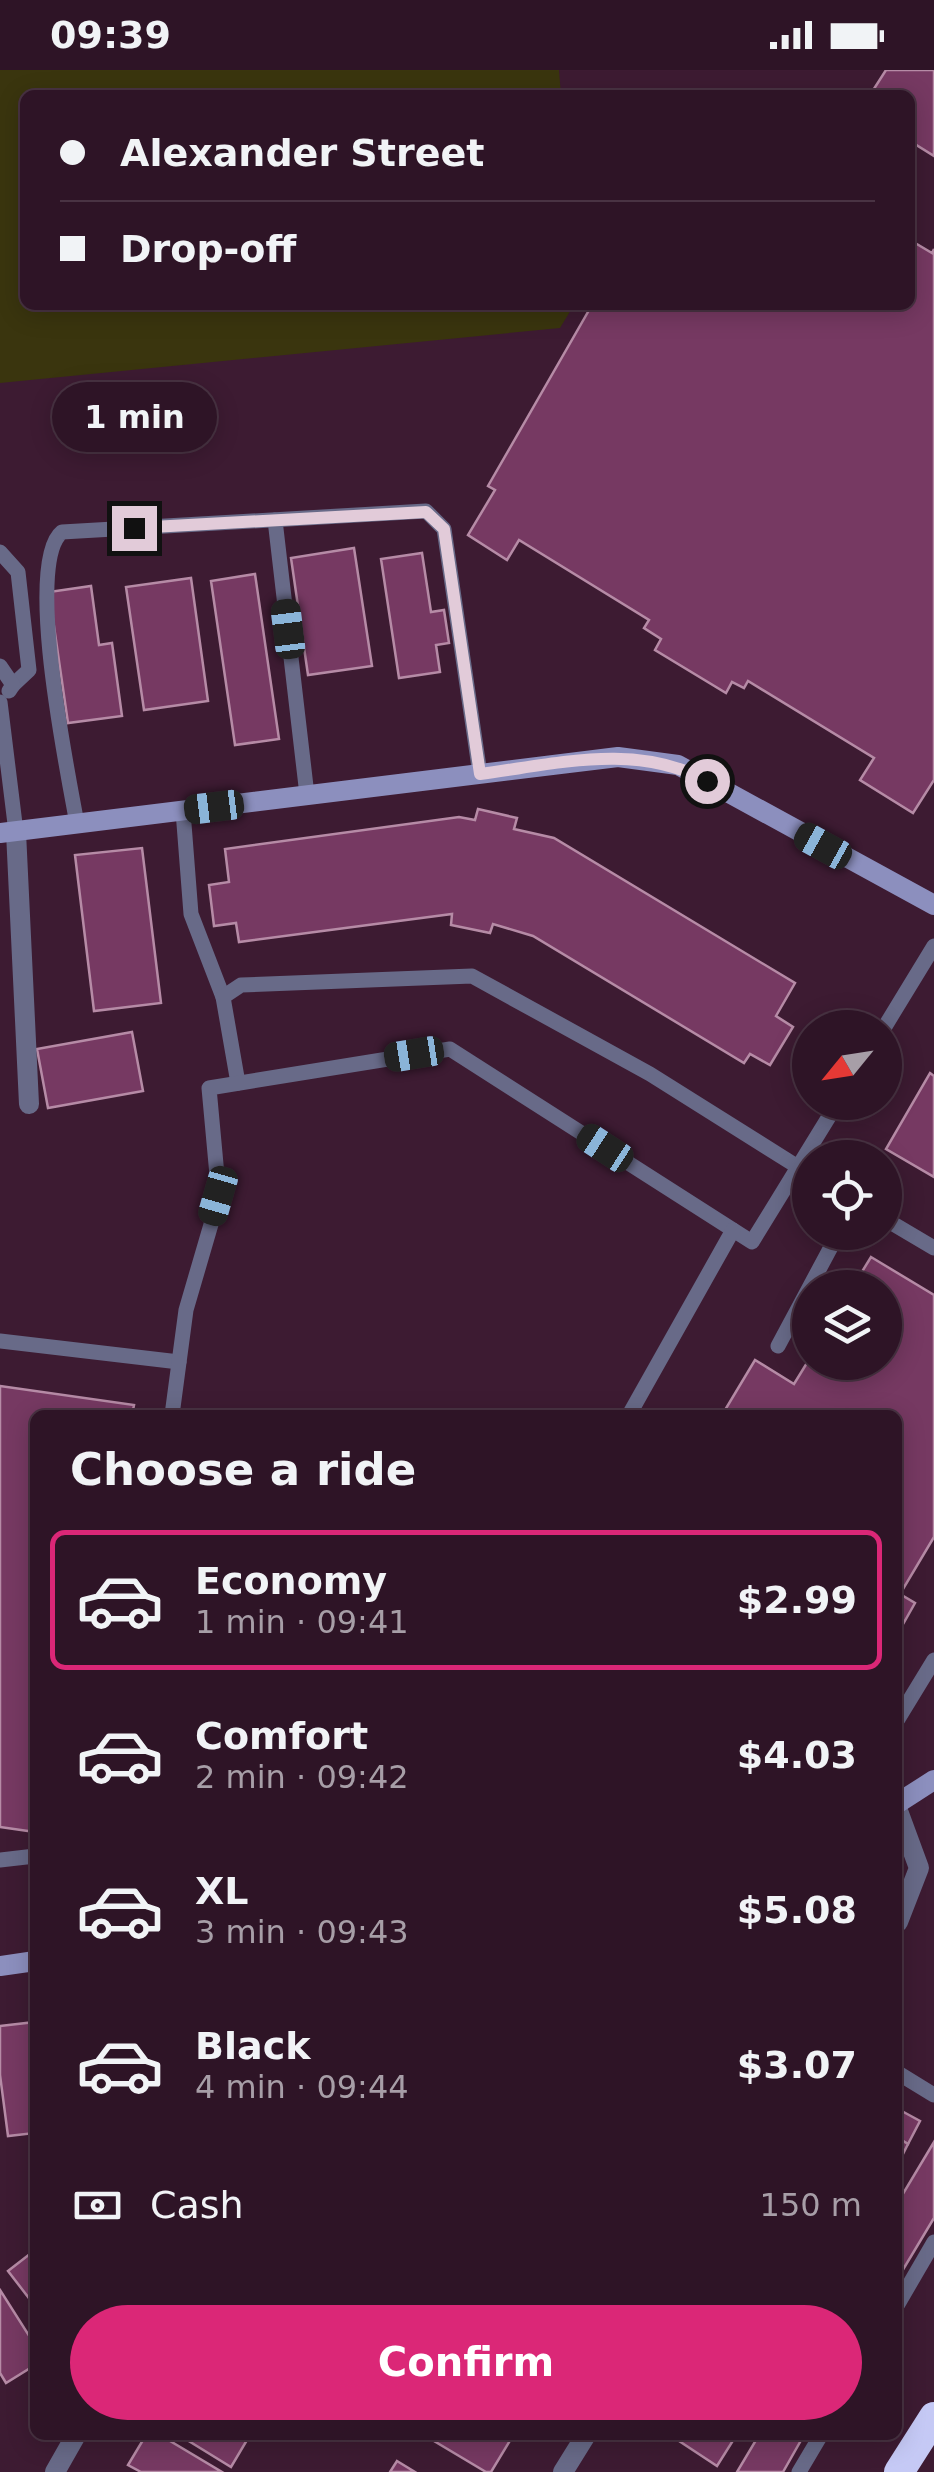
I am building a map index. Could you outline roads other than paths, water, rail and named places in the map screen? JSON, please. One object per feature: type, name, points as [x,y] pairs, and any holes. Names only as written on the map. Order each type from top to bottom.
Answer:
[{"type":"highway","points":[[899,2472],[934,2417]]},
{"type":"street","points":[[29,1104],[8,833],[618,757],[678,765],[934,905]]},
{"type":"street","points":[[902,1800],[934,1780]]},
{"type":"street","points":[[902,1822],[918,1868],[902,1911]]},
{"type":"street","points":[[0,1966],[30,1962]]},
{"type":"street","points":[[55,2472],[73,2440]]},
{"type":"street","points":[[563,2472],[583,2440]]},
{"type":"lane","points":[[76,824],[52,670],[47,570],[53,540],[62,532],[426,512],[444,529],[480,774]]},
{"type":"lane","points":[[275,520],[308,796]]},
{"type":"lane","points":[[0,552],[18,572],[30,670],[13,684],[1,703],[8,833]]},
{"type":"lane","points":[[0,666],[13,684]]},
{"type":"lane","points":[[184,811],[190,914],[224,997],[238,1084]]},
{"type":"lane","points":[[895,1010],[934,946]]},
{"type":"lane","points":[[224,997],[241,986],[472,976],[650,1074],[792,1163]]},
{"type":"lane","points":[[173,1410],[186,1310],[218,1196],[208,1088],[450,1049],[752,1242],[792,1177]]},
{"type":"lane","points":[[902,1229],[934,1248]]},
{"type":"lane","points":[[632,1410],[733,1230]]},
{"type":"lane","points":[[778,1346],[829,1250]]},
{"type":"lane","points":[[0,1341],[179,1362]]},
{"type":"lane","points":[[902,1712],[934,1660]]},
{"type":"lane","points":[[0,1860],[30,1857]]},
{"type":"lane","points":[[902,2075],[934,2095]]},
{"type":"lane","points":[[902,2297],[934,2242]]},
{"type":"lane","points":[[799,2472],[818,2440]]}]
